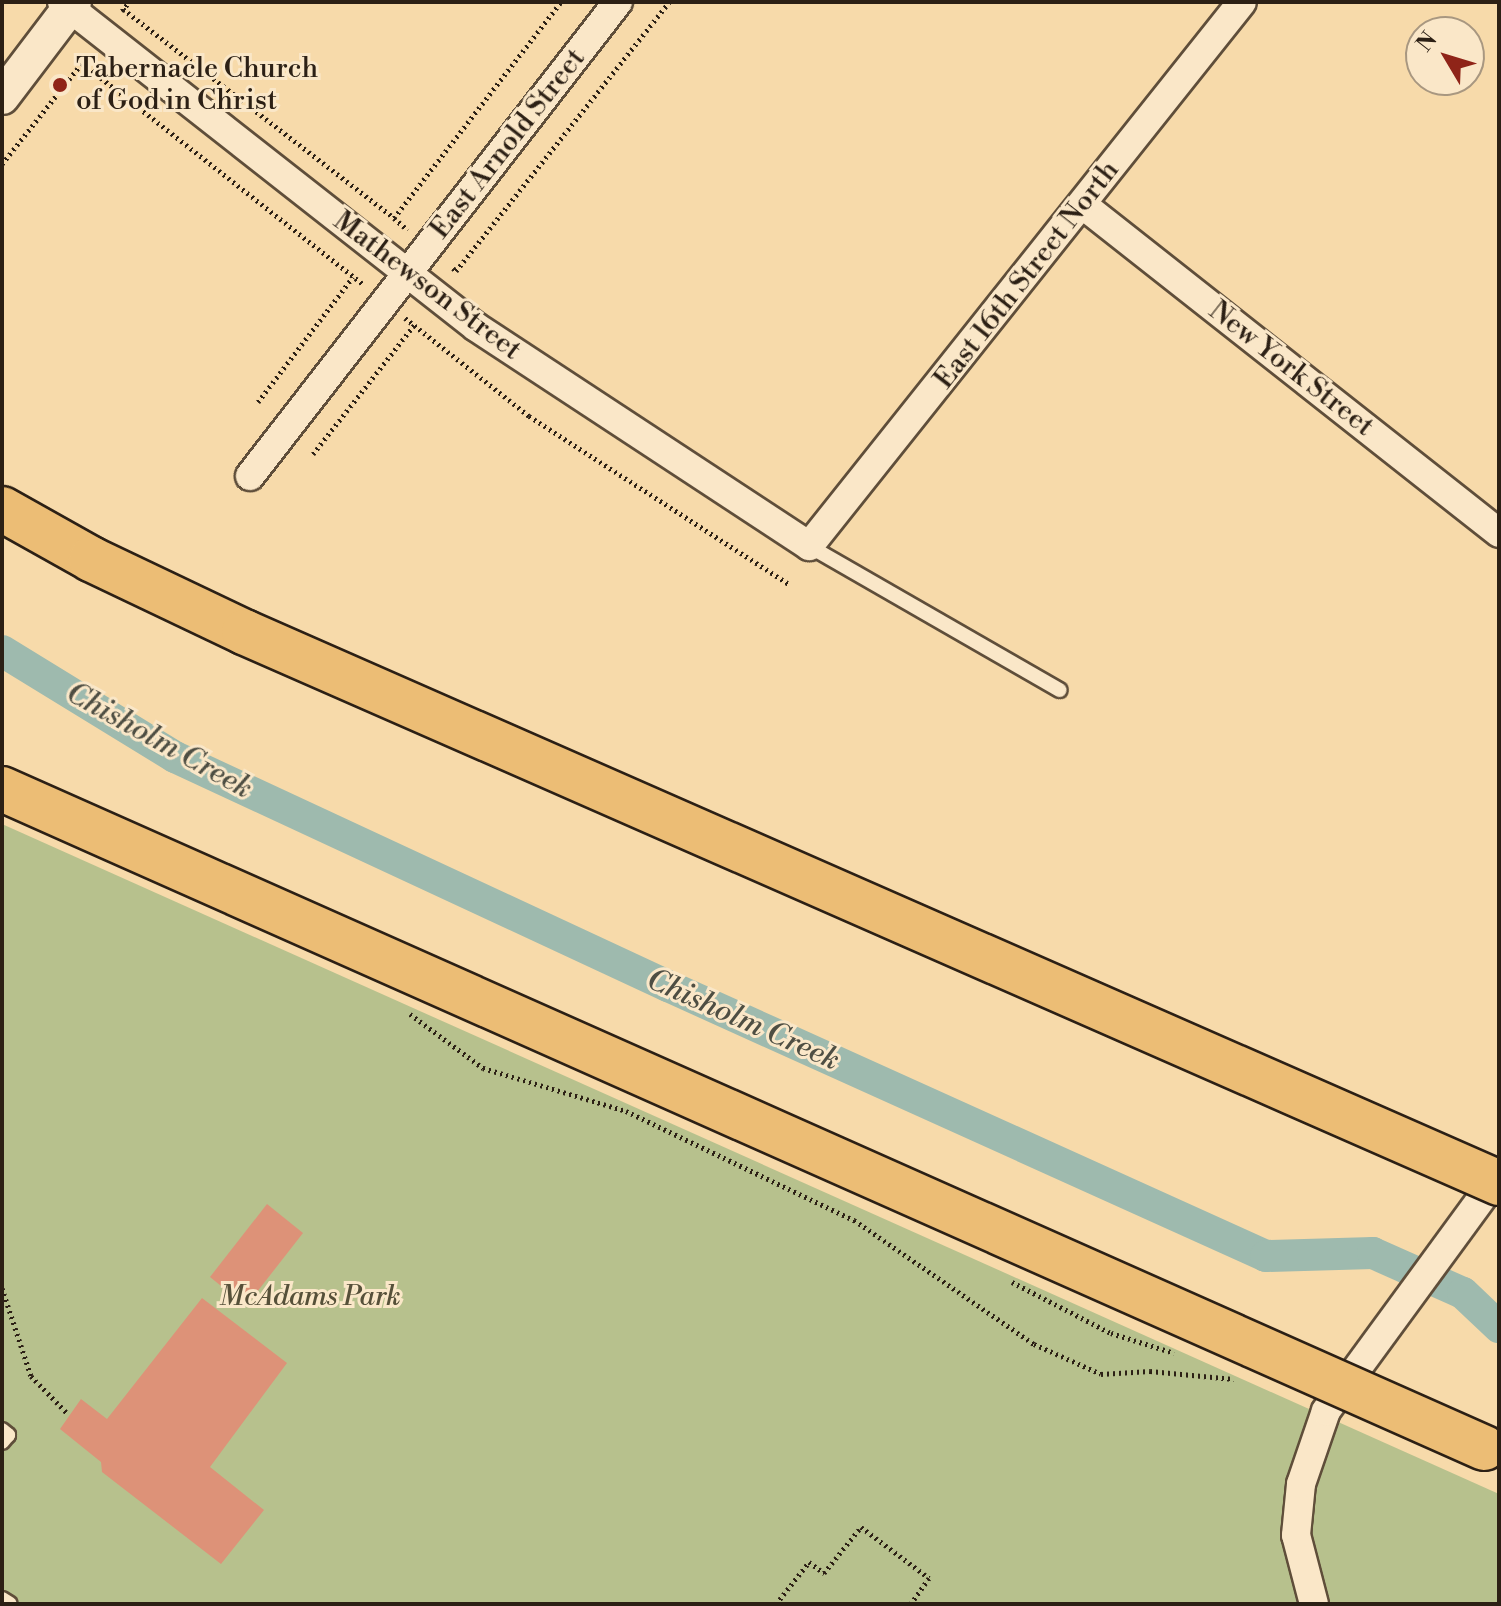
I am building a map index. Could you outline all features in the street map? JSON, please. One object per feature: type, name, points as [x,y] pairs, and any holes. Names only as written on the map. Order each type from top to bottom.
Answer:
[{"type":"highway","points":[[2,509],[91,559],[244,632],[1487,1194]]},
{"type":"highway","points":[[2,789],[1484,1448]]},
{"type":"street","name":"East Arnold Street","points":[[250,476],[618,2]]},
{"type":"street","name":"East 16th Street North","points":[[809,546],[1242,2]]},
{"type":"street","name":"Mathewson Street","points":[[68,4],[515,354],[809,546]]},
{"type":"street","points":[[2,97],[68,4]]},
{"type":"street","name":"New York Street","points":[[1083,205],[1499,533]]},
{"type":"street","points":[[1314,1604],[1296,1535],[1301,1484],[1326,1411],[1388,1321],[1499,1175]]},
{"type":"lane","points":[[809,546],[1059,690]]},
{"type":"lane","points":[[2,1430],[8,1435],[2,1442]]},
{"type":"lane","points":[[2,1599],[10,1604]]},
{"type":"path","points":[[123,9],[394,218],[561,2]]},
{"type":"path","points":[[258,402],[353,277]]},
{"type":"path","points":[[313,454],[414,325]]},
{"type":"path","points":[[406,1011],[483,1068],[626,1111],[854,1220],[1034,1344],[1101,1374],[1150,1371],[1251,1381]]},
{"type":"path","points":[[2,1288],[31,1376],[67,1413]]},
{"type":"path","points":[[776,1604],[809,1562],[824,1573],[861,1527],[929,1578],[911,1604]]},
{"type":"green space","name":"McAdams Park","points":[[2,824],[1499,1494],[1499,1604],[2,1604]]},
{"type":"building","points":[[267,1204],[303,1233],[246,1306],[210,1277]]},
{"type":"building","points":[[202,1298],[287,1363],[210,1467],[264,1510],[221,1564],[102,1472],[101,1462],[60,1429],[81,1399],[107,1419]]},
{"type":"waterway","name":"Chisholm Creek","points":[[2,651],[175,757],[668,986],[1266,1256],[1373,1253],[1463,1293],[1499,1327]]},
{"type":"place","name":"Tabernacle Church of God in Christ","points":[[60,85]]}]
